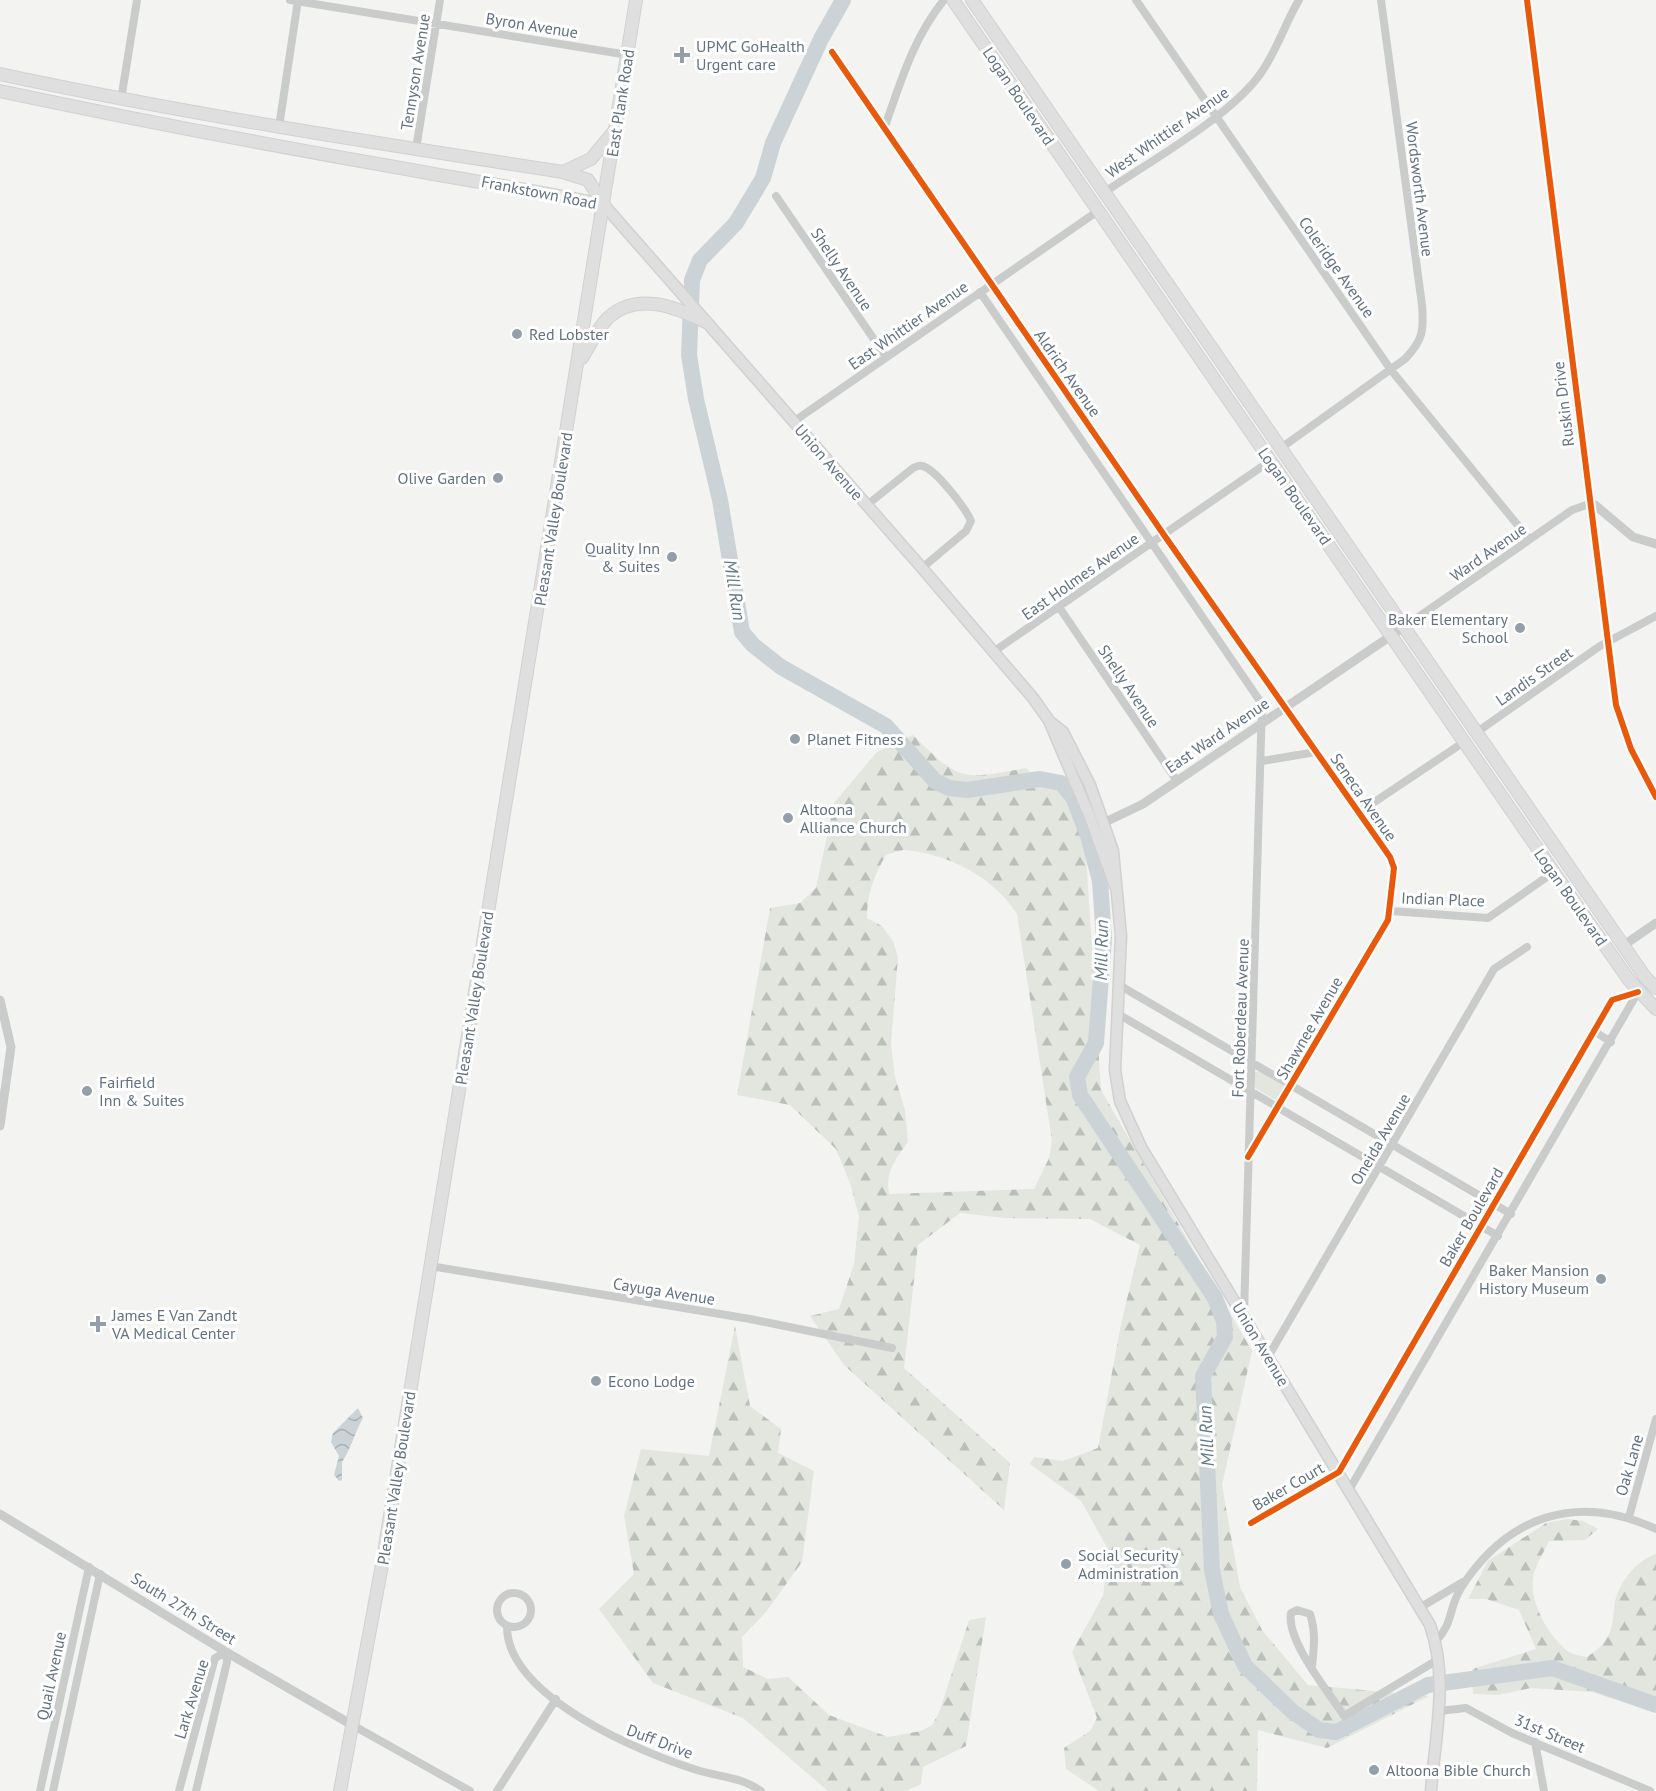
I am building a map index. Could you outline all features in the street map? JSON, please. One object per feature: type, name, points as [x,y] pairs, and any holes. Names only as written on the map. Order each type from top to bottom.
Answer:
[{"type":"main road","name":"East Plank Road","points":[[604,205],[636,0]]},
{"type":"main road","name":"Logan Boulevard","points":[[953,0],[1554,873],[1638,992],[1656,1009]]},
{"type":"main road","name":"Logan Boulevard","points":[[972,0],[1476,732],[1624,945],[1655,985]]},
{"type":"main road","name":"Frankstown Road","points":[[0,74],[121,100],[563,172],[588,180],[604,205]]},
{"type":"main road","name":"Frankstown Road","points":[[0,91],[118,117],[412,170],[542,190],[604,205]]},
{"type":"main road","points":[[276,145],[279,127]]},
{"type":"main road","points":[[563,172],[591,159],[616,129]]},
{"type":"main road","points":[[412,170],[416,149]]},
{"type":"main road","name":"Union Avenue","points":[[604,205],[922,568],[1050,722],[1100,825],[1111,878],[1116,886],[1121,936],[1115,1070],[1120,1101],[1128,1123],[1421,1607],[1436,1641],[1441,1677],[1431,1791]]},
{"type":"main road","name":"Pleasant Valley Boulevard","points":[[340,1791],[354,1726],[604,205]]},
{"type":"main road","points":[[579,364],[600,328],[618,311],[628,307],[655,303],[702,318]]},
{"type":"main road","points":[[1638,992],[1655,985]]},
{"type":"street","points":[[121,100],[137,0]]},
{"type":"street","points":[[279,127],[296,0]]},
{"type":"street","name":"Byron Avenue","points":[[296,0],[628,55]]},
{"type":"street","name":"Tennyson Avenue","points":[[416,149],[440,0]]},
{"type":"street","points":[[884,129],[910,54],[933,13],[944,0]]},
{"type":"street","name":"Coleridge Avenue","points":[[1136,0],[1391,370],[1529,540]]},
{"type":"street","name":"West Whittier Avenue","points":[[1105,192],[1216,116],[1243,94],[1260,75],[1299,0]]},
{"type":"street","name":"Wordsworth Avenue","points":[[1281,448],[1391,370],[1419,345],[1423,319],[1381,0]]},
{"type":"street","name":"Ruskin Drive","points":[[1527,0],[1607,642],[1621,726],[1656,797]]},
{"type":"street","name":"Aldrich Avenue","points":[[832,52],[1285,708]]},
{"type":"street","name":"Shelly Avenue","points":[[776,196],[886,357]]},
{"type":"street","name":"East Whittier Avenue","points":[[793,422],[1098,210]]},
{"type":"street","name":"Aldrich Avenue","points":[[980,292],[1262,704],[1263,723]]},
{"type":"street","name":"East Holmes Avenue","points":[[993,652],[1270,461]]},
{"type":"street","points":[[867,505],[913,468],[921,465],[930,469],[967,510],[971,520],[966,531],[922,568]]},
{"type":"street","points":[[1589,504],[1595,505],[1633,537],[1656,544]]},
{"type":"street","name":"Ward Avenue","points":[[1404,627],[1572,510],[1589,504]]},
{"type":"street","name":"Shelly Avenue","points":[[1059,607],[1177,781]]},
{"type":"street","name":"Landis Street","points":[[1476,732],[1607,642],[1656,616]]},
{"type":"street","name":"East Ward Avenue","points":[[1100,825],[1143,804],[1404,627]]},
{"type":"street","name":"Seneca Avenue","points":[[1285,708],[1390,857],[1394,868],[1391,911]]},
{"type":"street","name":"Fort Roberdeau Avenue","points":[[1244,1314],[1263,723]]},
{"type":"street","points":[[1358,813],[1464,742]]},
{"type":"street","points":[[1262,761],[1316,752]]},
{"type":"street","name":"Indian Place","points":[[1391,911],[1488,918],[1554,873]]},
{"type":"street","name":"Shawnee Avenue","points":[[1248,1157],[1391,911]]},
{"type":"street","points":[[1624,945],[1656,923]]},
{"type":"street","name":"Oneida Avenue","points":[[1268,1357],[1494,969],[1527,946]]},
{"type":"street","points":[[1119,985],[1511,1214]]},
{"type":"street","name":"Baker Boulevard","points":[[1339,1472],[1612,1000],[1638,992]]},
{"type":"street","name":"Baker Boulevard","points":[[1349,1490],[1638,992]]},
{"type":"street","points":[[0,1000],[11,1047],[0,1126]]},
{"type":"street","points":[[1118,1014],[1497,1236]]},
{"type":"street","points":[[1594,1031],[1611,1041]]},
{"type":"street","name":"Cayuga Avenue","points":[[430,1266],[750,1319],[892,1348]]},
{"type":"street","name":"Oak Lane","points":[[1629,1517],[1656,1419]]},
{"type":"street","name":"Baker Court","points":[[1251,1523],[1339,1472]]},
{"type":"street","points":[[1436,1641],[1448,1628],[1456,1598],[1467,1580],[1503,1539],[1527,1523],[1576,1513],[1629,1517],[1656,1529]]},
{"type":"street","name":"South 27th Street","points":[[0,1514],[226,1652],[354,1726]]},
{"type":"street","name":"Quail Avenue","points":[[40,1791],[89,1567]]},
{"type":"street","name":"Quail Avenue","points":[[53,1791],[100,1574]]},
{"type":"street","points":[[1421,1607],[1467,1580]]},
{"type":"street","points":[[509,1594],[520,1595],[530,1606],[529,1617],[517,1627],[507,1626],[498,1618],[499,1601],[509,1594]]},
{"type":"street","points":[[1312,1666],[1315,1640],[1313,1624],[1310,1614],[1297,1610],[1291,1613],[1293,1632],[1312,1666],[1344,1716],[1439,1659]]},
{"type":"street","name":"Duff Drive","points":[[507,1626],[507,1641],[518,1661],[556,1699],[597,1730],[639,1749],[698,1770],[747,1782],[761,1791]]},
{"type":"street","name":"Lark Avenue","points":[[179,1791],[215,1658],[226,1652],[227,1662],[196,1791]]},
{"type":"street","points":[[497,1791],[556,1699]]},
{"type":"street","name":"31st Street","points":[[1439,1710],[1466,1708],[1632,1787],[1650,1791]]},
{"type":"street","points":[[354,1726],[470,1791]]},
{"type":"street","points":[[1535,1742],[1544,1791]]},
{"type":"green space","points":[[913,735],[941,762],[963,774],[988,775],[1026,768],[1044,785],[1064,792],[1084,824],[1101,1090],[1252,1351],[1222,1485],[1240,1587],[1262,1630],[1308,1685],[1429,1696],[1327,1748],[1258,1730],[1257,1791],[1099,1791],[1066,1769],[1064,1748],[1090,1731],[1097,1718],[1072,1652],[1103,1596],[1109,1551],[1081,1501],[1030,1464],[1034,1457],[1063,1461],[1098,1448],[1121,1324],[1140,1245],[1090,1219],[1005,1218],[960,1213],[918,1245],[904,1368],[1010,1463],[1004,1510],[844,1365],[810,1316],[839,1309],[854,1264],[859,1216],[850,1183],[836,1149],[790,1105],[737,1095],[770,908],[800,903],[816,888],[834,803],[877,752]],"holes":[[[903,850],[919,852],[952,862],[982,878],[1007,900],[1017,914],[1052,1141],[1049,1158],[1034,1189],[889,1194],[890,1173],[908,1142],[905,1110],[895,1077],[891,1044],[898,957],[893,941],[882,926],[867,918],[867,909],[872,885],[886,855]]]},
{"type":"green space","points":[[1259,1071],[1285,1087],[1277,1101],[1255,1088],[1255,1072]]},
{"type":"green space","points":[[735,1326],[750,1406],[781,1429],[778,1453],[814,1471],[802,1562],[766,1612],[742,1637],[743,1667],[768,1679],[788,1677],[829,1715],[888,1737],[921,1731],[932,1725],[939,1713],[969,1620],[986,1617],[966,1746],[923,1767],[921,1784],[906,1791],[828,1791],[743,1718],[653,1683],[599,1609],[634,1574],[624,1516],[641,1449],[709,1456]]},
{"type":"green space","points":[[1567,1519],[1583,1521],[1598,1529],[1585,1540],[1549,1541],[1535,1570],[1533,1589],[1538,1609],[1548,1629],[1562,1646],[1573,1654],[1587,1657],[1597,1650],[1607,1638],[1611,1630],[1615,1602],[1620,1587],[1642,1561],[1656,1554],[1656,1713],[1592,1692],[1531,1688],[1498,1695],[1473,1694],[1472,1669],[1536,1649],[1519,1610],[1486,1599],[1468,1599],[1488,1561],[1546,1523]]},
{"type":"water","points":[[358,1408],[363,1418],[342,1462],[342,1480],[339,1481],[334,1475],[339,1456],[331,1442],[333,1433]]},
{"type":"waterway","name":"Mill Run","points":[[843,0],[821,39],[773,143],[763,178],[736,223],[700,260],[692,280],[689,355],[696,399],[720,500],[742,632],[753,645],[781,667],[886,726],[935,781],[949,788],[967,790],[1040,779],[1061,783],[1073,797],[1088,836],[1100,881],[1104,939],[1096,1043],[1077,1077],[1080,1095],[1215,1298],[1224,1321],[1225,1337],[1203,1376],[1212,1570],[1221,1614],[1245,1666],[1293,1712],[1319,1730],[1336,1732],[1428,1685],[1552,1668],[1656,1705]]},
{"type":"cycle path","points":[[1527,0],[1616,705],[1631,749],[1656,797]]},
{"type":"cycle path","points":[[832,52],[1164,535],[1390,857],[1394,868],[1388,920],[1248,1157]]},
{"type":"cycle path","points":[[1251,1523],[1339,1472],[1612,1000],[1638,992]]},
{"type":"place","name":"UPMC GoHealth Urgent care","points":[[682,55]]},
{"type":"place","name":"Red Lobster","points":[[517,334]]},
{"type":"place","name":"Olive Garden","points":[[498,478]]},
{"type":"place","name":"Quality Inn & Suites","points":[[672,557]]},
{"type":"place","name":"Baker Elementary School","points":[[1520,628]]},
{"type":"place","name":"Planet Fitness","points":[[795,739]]},
{"type":"place","name":"Altoona Alliance Church","points":[[788,818]]},
{"type":"place","name":"Fairfield Inn & Suites","points":[[87,1091]]},
{"type":"place","name":"Baker Mansion History Museum","points":[[1601,1279]]},
{"type":"place","name":"James E Van Zandt VA Medical Center","points":[[98,1324]]},
{"type":"place","name":"Econo Lodge","points":[[596,1381]]},
{"type":"place","name":"Social Security Administration","points":[[1066,1564]]},
{"type":"place","name":"Altoona Bible Church","points":[[1374,1770]]}]
